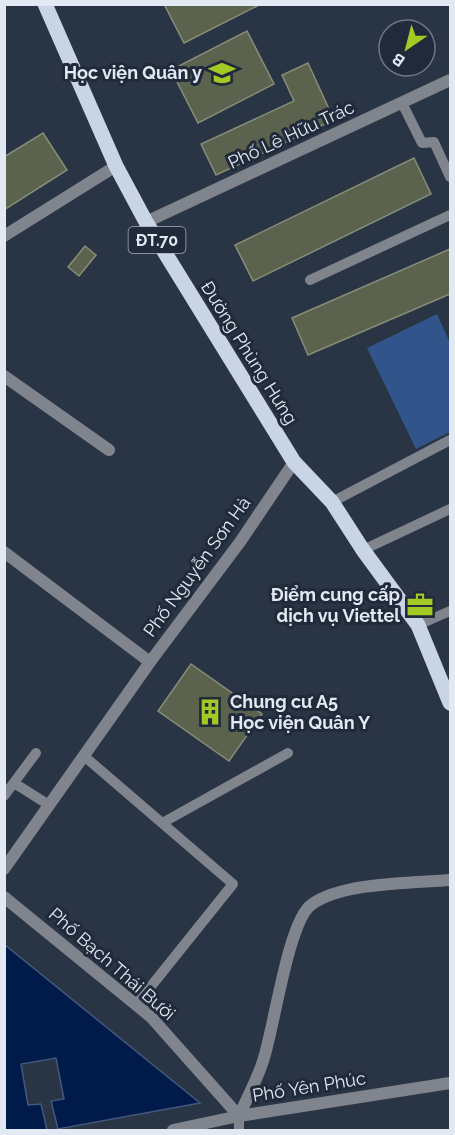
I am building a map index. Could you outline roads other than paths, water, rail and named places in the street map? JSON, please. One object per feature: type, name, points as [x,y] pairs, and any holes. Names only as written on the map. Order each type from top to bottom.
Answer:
[{"type":"main road","name":"Đường Phùng Hưng","points":[[45,4],[116,166],[146,222],[294,462],[332,502],[363,550],[418,625],[450,703]]},
{"type":"street","name":"Phố Lê Hữu Trác","points":[[146,222],[450,80]]},
{"type":"street","points":[[4,236],[116,166]]},
{"type":"street","points":[[4,376],[109,450]]},
{"type":"street","name":"Phố Nguyễn Sơn Hà","points":[[4,552],[150,662],[240,542],[294,462]]},
{"type":"street","points":[[4,869],[150,662]]},
{"type":"street","points":[[239,1116],[263,1062],[296,925],[311,905],[330,895],[363,887],[450,880]]},
{"type":"street","name":"Phố Bạch Thái Bưởi","points":[[4,897],[151,1017],[239,1116]]},
{"type":"street","name":"Phố Yên Phúc","points":[[173,1131],[239,1116],[450,1083]]},
{"type":"lane","points":[[402,104],[422,143],[434,142],[450,177]]},
{"type":"lane","points":[[309,280],[450,215]]},
{"type":"lane","points":[[332,502],[450,440]]},
{"type":"lane","points":[[363,550],[450,509]]},
{"type":"lane","points":[[418,625],[450,611]]},
{"type":"lane","points":[[4,796],[36,753]]},
{"type":"lane","points":[[164,822],[288,753]]},
{"type":"lane","points":[[84,756],[164,822],[233,884],[136,1005]]},
{"type":"lane","points":[[14,783],[49,806]]},
{"type":"lane","points":[[239,1116],[239,1131]]},
{"type":"place","name":"Học viện Quân y","points":[[222,73]]},
{"type":"place","name":"Điểm cung cấp dịch vụ Viettel","points":[[420,605]]},
{"type":"place","name":"Chung cư A5 Học viện Quân Y","points":[[210,712]]}]
